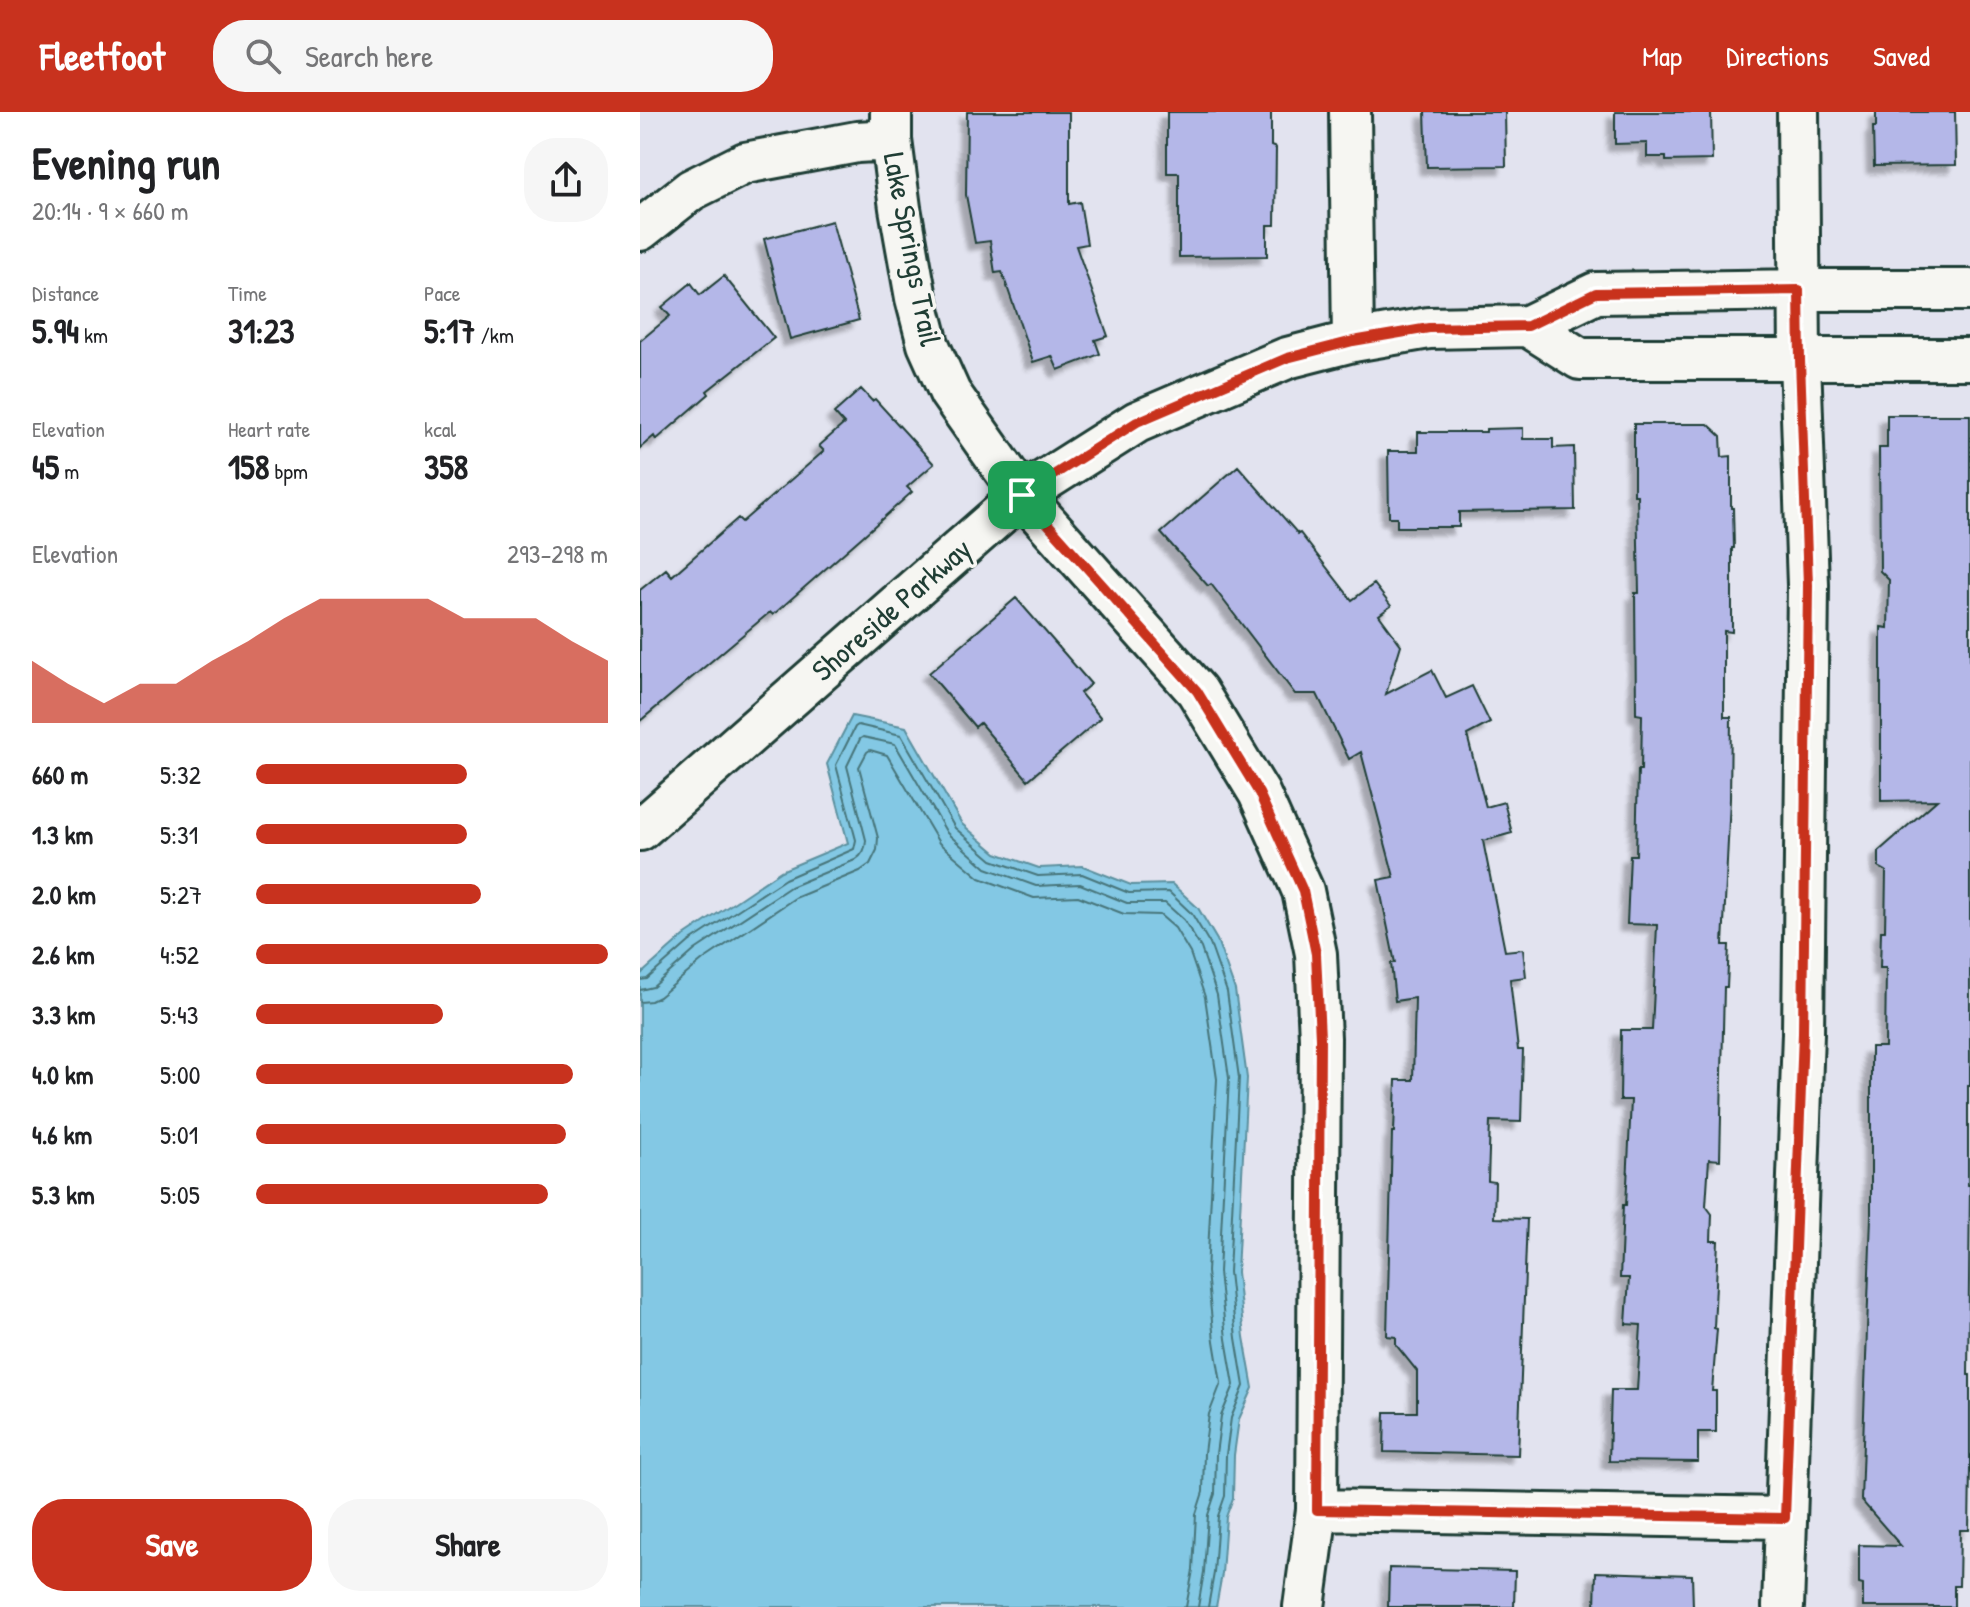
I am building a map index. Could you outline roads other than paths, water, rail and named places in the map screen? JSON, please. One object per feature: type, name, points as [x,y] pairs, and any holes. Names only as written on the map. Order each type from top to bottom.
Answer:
[{"type":"street","points":[[1350,112],[1353,341]]},
{"type":"street","points":[[1783,1607],[1803,1033],[1808,585],[1800,360],[1798,112]]},
{"type":"street","points":[[640,230],[691,190],[745,163],[857,142],[891,126]]},
{"type":"street","name":"Lake Springs Trail","points":[[891,126],[900,208],[916,298],[928,344],[950,393],[1022,495],[1197,691],[1259,793],[1303,891],[1316,954],[1320,1038],[1317,1510],[1304,1607]]},
{"type":"street","name":"Shoreside Parkway","points":[[640,830],[1022,495],[1137,422],[1287,358],[1353,341],[1429,328],[1528,326],[1596,293],[1970,290]]},
{"type":"street","points":[[1528,326],[1580,359],[1970,359]]},
{"type":"street","points":[[1317,1510],[1785,1518]]},
{"type":"water","points":[[852,716],[906,727],[962,824],[996,853],[1039,868],[1083,866],[1131,885],[1172,884],[1198,908],[1217,940],[1235,990],[1247,1078],[1237,1272],[1253,1388],[1239,1419],[1233,1498],[1226,1517],[1216,1607],[640,1607],[640,975],[684,936],[781,871],[848,843],[827,764]]}]
